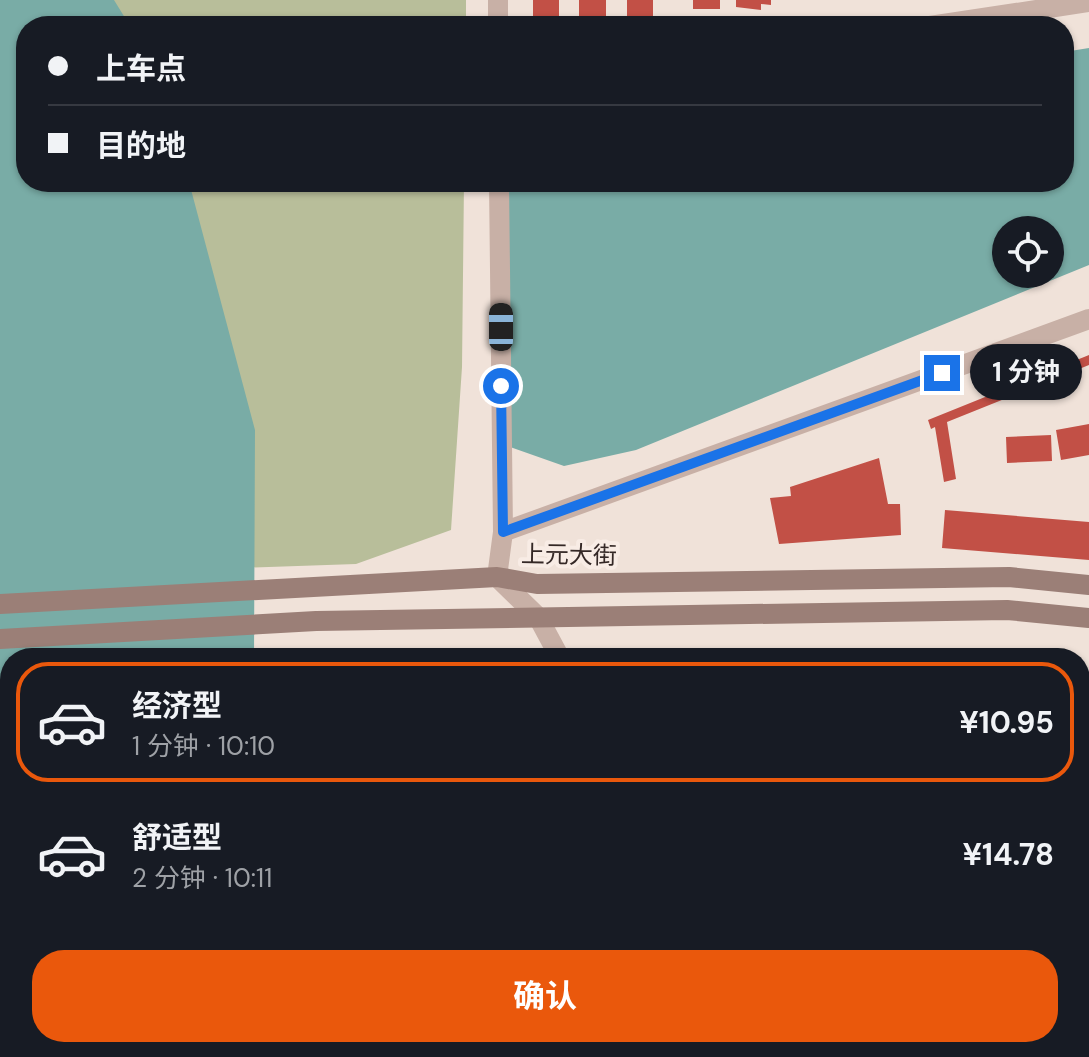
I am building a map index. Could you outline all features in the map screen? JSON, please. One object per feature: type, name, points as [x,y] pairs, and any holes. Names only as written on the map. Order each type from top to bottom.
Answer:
[{"type":"main road","name":"上元大街","points":[[0,604],[497,577],[537,584],[1009,577],[1089,585]]},
{"type":"main road","points":[[0,639],[316,621],[1007,610],[1089,618]]},
{"type":"street","points":[[996,16],[1089,2]]},
{"type":"street","points":[[499,192],[503,532],[497,577],[538,617],[555,648]]},
{"type":"street","points":[[503,532],[1089,319]]},
{"type":"green space","points":[[0,0],[466,0],[466,16],[16,16],[16,192],[464,192],[462,367],[451,530],[356,564],[0,576]]},
{"type":"water","points":[[0,0],[114,0],[124,16],[16,16],[16,192],[192,192],[255,430],[254,648],[0,648]]},
{"type":"water","points":[[1089,48],[1089,265],[1064,275],[1064,216],[992,216],[992,288],[1033,288],[636,450],[564,466],[502,444],[499,192],[1074,192],[1074,50]]},
{"type":"building","points":[[533,0],[559,0],[559,16],[533,16]]},
{"type":"building","points":[[579,0],[606,0],[606,16],[579,16]]},
{"type":"building","points":[[627,0],[653,0],[653,16],[627,16]]},
{"type":"building","points":[[693,0],[720,0],[720,9],[693,9]]},
{"type":"building","points":[[736,0],[771,0],[771,5],[761,4],[761,10],[736,7]]},
{"type":"building","points":[[1089,355],[1089,365],[947,422],[956,479],[944,482],[935,427],[931,429],[928,420]]},
{"type":"building","points":[[1089,424],[1089,455],[1061,460],[1056,430]]},
{"type":"building","points":[[1051,435],[1052,461],[1007,463],[1006,437]]},
{"type":"building","points":[[879,458],[888,504],[900,504],[901,535],[779,544],[770,498],[791,496],[790,487]]},
{"type":"building","points":[[945,510],[1089,522],[1089,560],[942,548]]},
{"type":"route","points":[[501,386],[503,532],[942,373]]}]
